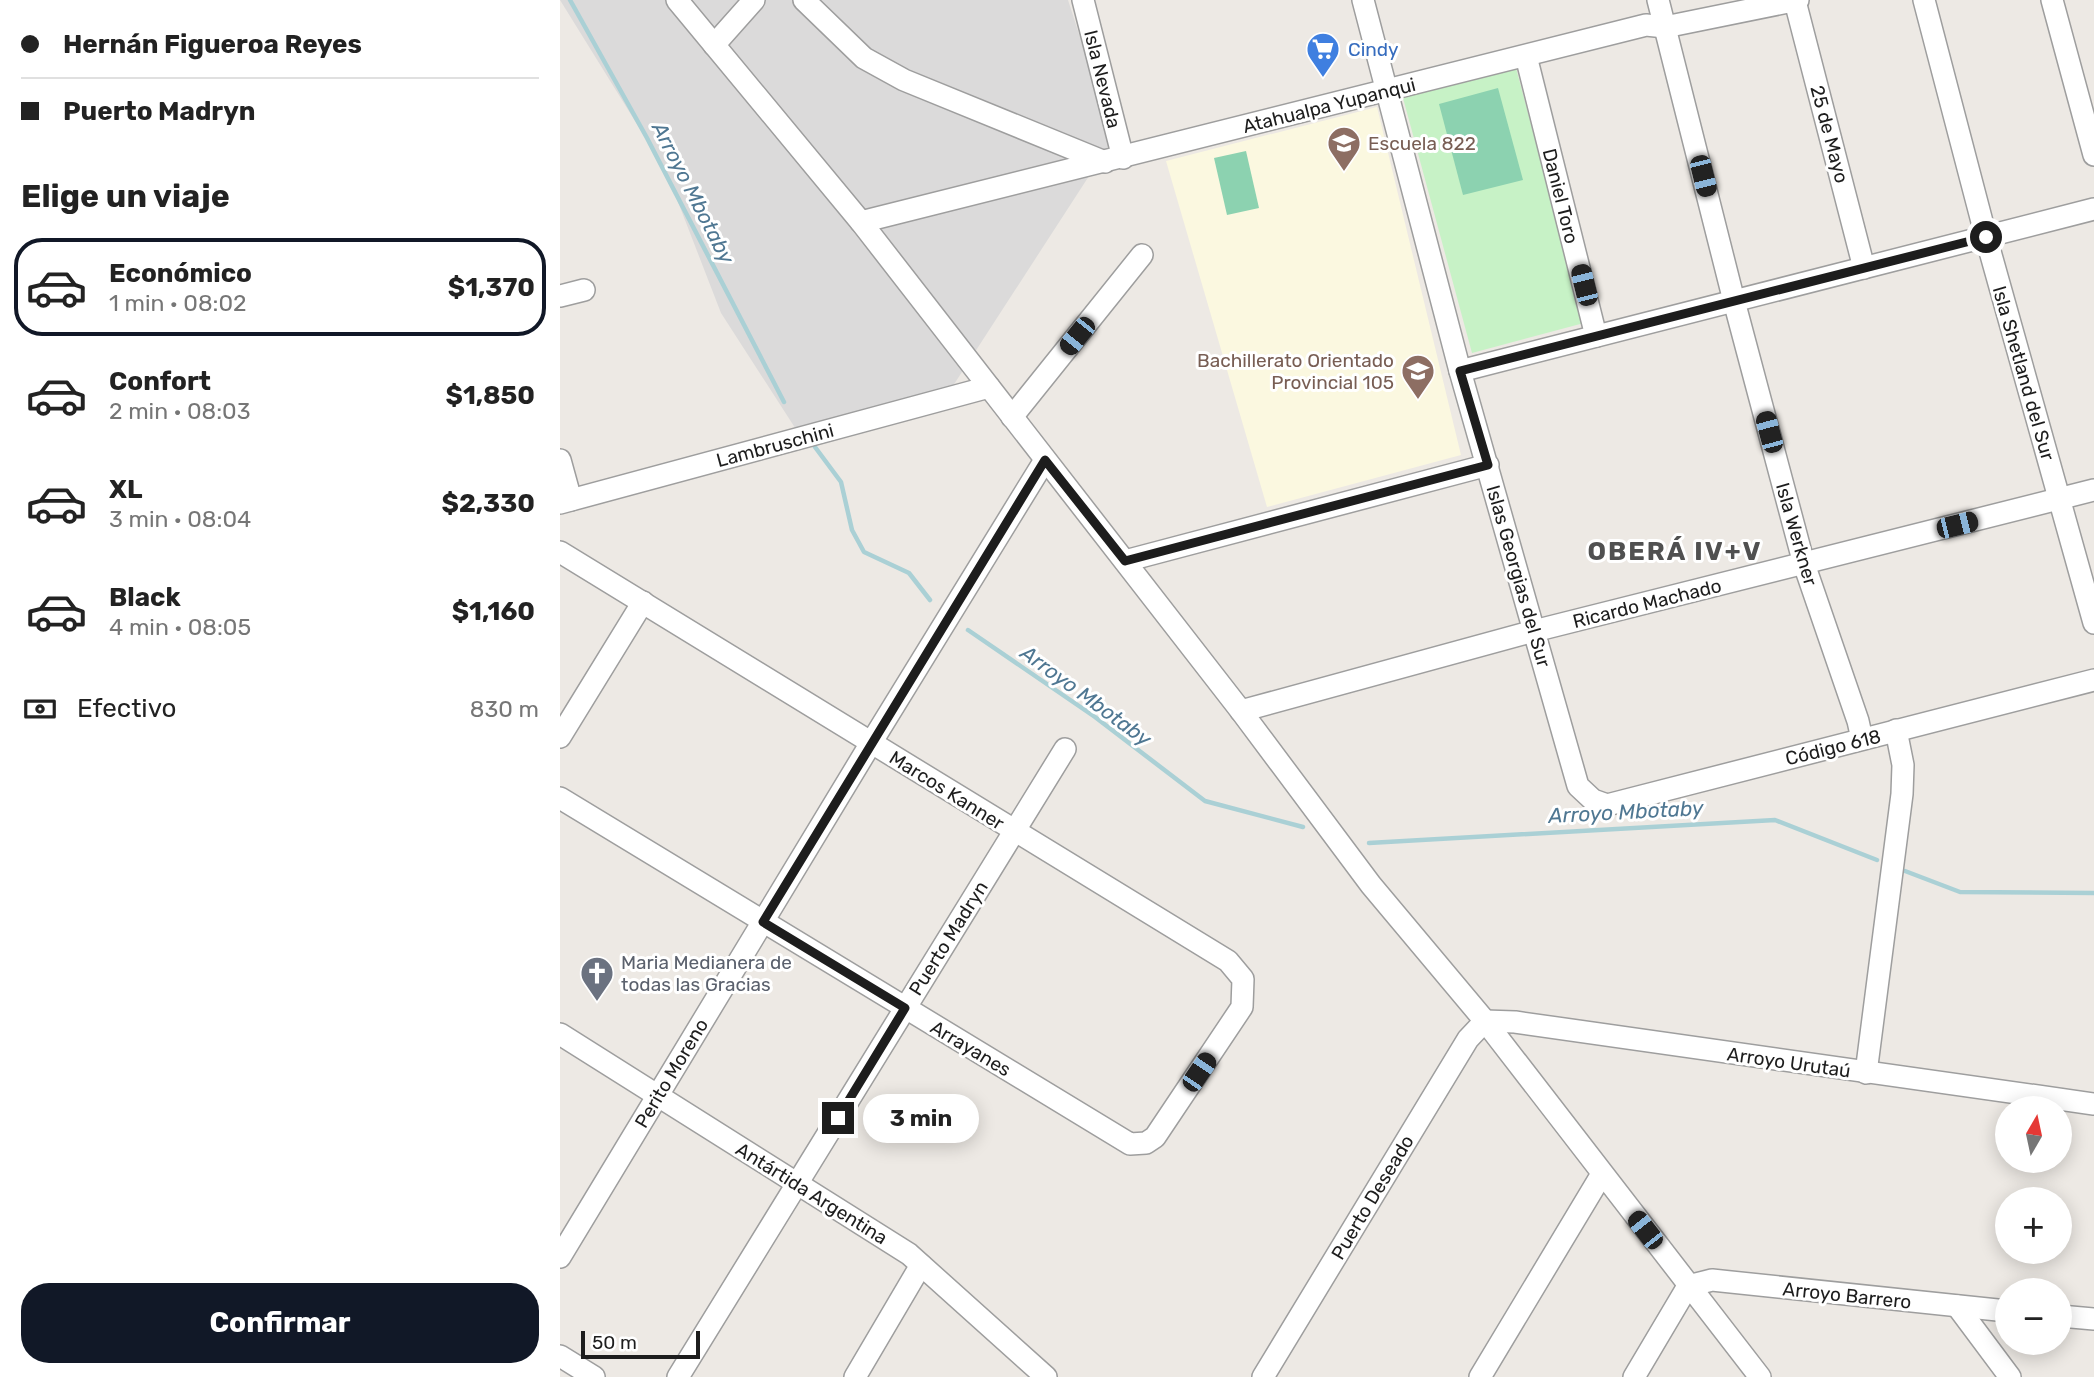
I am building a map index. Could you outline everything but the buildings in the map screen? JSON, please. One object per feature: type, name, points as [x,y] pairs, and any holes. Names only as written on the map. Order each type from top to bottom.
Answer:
[{"type":"street","points":[[677,0],[860,222],[1241,711],[1371,885],[1485,1021],[1760,1377]]},
{"type":"street","points":[[714,45],[754,0]]},
{"type":"street","points":[[804,0],[864,58],[904,80],[1114,160]]},
{"type":"street","name":"Isla Nevada","points":[[1083,0],[1114,160]]},
{"type":"street","name":"Islas Georgias del Sur","points":[[1363,0],[1460,371],[1578,786]]},
{"type":"street","name":"Isla Werkner","points":[[1658,0],[1804,564],[1862,739]]},
{"type":"street","name":"Atahualpa Yupanqui","points":[[860,222],[1646,25],[1665,27],[1797,0]]},
{"type":"street","name":"25 de Mayo","points":[[1797,0],[1864,268]]},
{"type":"street","name":"Isla Shetland del Sur","points":[[1924,0],[1986,237],[2094,623]]},
{"type":"street","points":[[2052,0],[2094,155]]},
{"type":"street","name":"Daniel Toro","points":[[1526,56],[1597,336]]},
{"type":"street","points":[[1460,371],[2094,209]]},
{"type":"street","points":[[1012,417],[1142,255]]},
{"type":"street","points":[[560,296],[584,290]]},
{"type":"street","name":"Lambruschini","points":[[566,502],[989,387]]},
{"type":"street","points":[[560,460],[566,502]]},
{"type":"street","name":"Perito Moreno","points":[[560,1257],[1045,460]]},
{"type":"street","points":[[1125,561],[1488,465]]},
{"type":"street","name":"Ricardo Machado","points":[[1241,711],[1534,631],[2094,490]]},
{"type":"street","name":"Marcos Kanner","points":[[560,552],[1228,961],[1243,979],[1242,1007],[1155,1137],[1146,1143],[1130,1144]]},
{"type":"street","points":[[560,737],[643,603]]},
{"type":"street","name":"Código 618","points":[[1578,786],[1593,800],[1607,805],[2094,680]]},
{"type":"street","points":[[1866,1073],[1902,794],[1903,765],[1896,730]]},
{"type":"street","name":"Puerto Madryn","points":[[678,1377],[1065,749]]},
{"type":"street","name":"Arrayanes","points":[[560,798],[1130,1144]]},
{"type":"street","name":"Arroyo Urutaú","points":[[1485,1021],[1515,1022],[2094,1104]]},
{"type":"street","name":"Puerto Deseado","points":[[1263,1377],[1468,1039],[1485,1021]]},
{"type":"street","name":"Antártida Argentina","points":[[560,1034],[909,1254],[1046,1377]]},
{"type":"street","points":[[1480,1377],[1602,1174]]},
{"type":"street","points":[[855,1377],[921,1265]]},
{"type":"street","name":"Arroyo Barrero","points":[[1688,1286],[1712,1280],[1995,1310]]},
{"type":"street","points":[[1634,1377],[1688,1286]]},
{"type":"street","points":[[1956,1306],[2010,1377]]},
{"type":"street","points":[[2072,1317],[2094,1319]]},
{"type":"street","points":[[560,1356],[594,1377]]},
{"type":"shaded area","points":[[560,0],[1068,0],[1113,139],[949,392],[799,434],[721,313],[666,171]]},
{"type":"shaded area","points":[[1377,107],[1461,455],[1267,507],[1166,161]]},
{"type":"green space","points":[[1516,68],[1584,323],[1472,353],[1403,98]]},
{"type":"green space","points":[[1498,88],[1523,180],[1463,195],[1439,104]]},
{"type":"green space","points":[[1246,151],[1259,208],[1227,215],[1214,158]]},
{"type":"waterway","name":"Arroyo Mbotaby","points":[[570,0],[647,138],[784,402]]},
{"type":"waterway","name":"Arroyo Mbotaby","points":[[815,447],[841,482],[852,530],[864,552],[909,573],[930,600]]},
{"type":"waterway","name":"Arroyo Mbotaby","points":[[968,630],[1095,717],[1205,801],[1303,827]]},
{"type":"waterway","name":"Arroyo Mbotaby","points":[[1369,843],[1775,820],[1877,860]]},
{"type":"waterway","name":"Arroyo Mbotaby","points":[[1905,871],[1960,892],[2094,893]]},
{"type":"place","name":"Cindy","points":[[1323,79]]},
{"type":"place","name":"Escuela 822","points":[[1344,173]]},
{"type":"place","name":"Bachillerato Orientado Provincial 105","points":[[1418,401]]},
{"type":"place","name":"Maria Medianera de todas las Gracias","points":[[597,1003]]},
{"type":"district","name":"OBERÁ IV+V","points":[[1675,551]]},
{"type":"route","points":[[838,1118],[905,1008],[763,922],[1045,460],[1125,561],[1488,465],[1460,371],[1986,237]]}]
